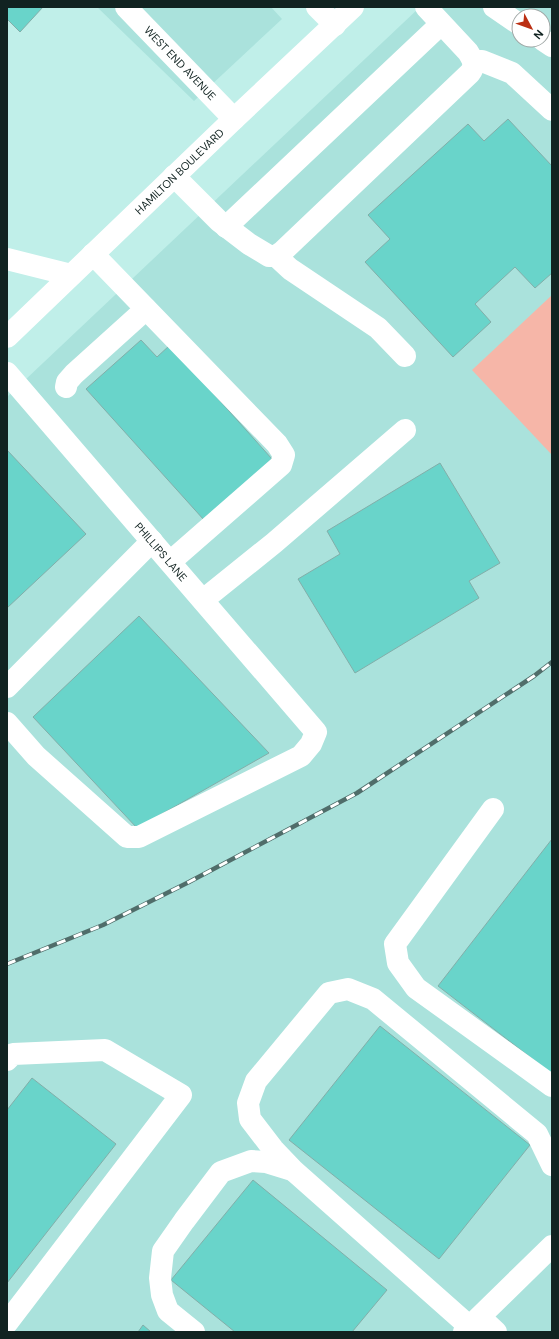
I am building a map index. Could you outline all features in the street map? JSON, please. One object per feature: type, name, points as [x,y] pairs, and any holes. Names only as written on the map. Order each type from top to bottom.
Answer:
[{"type":"street","name":"WEST END AVENUE","points":[[126,7],[234,119]]},
{"type":"street","points":[[317,7],[335,25]]},
{"type":"street","name":"HAMILTON BOULEVARD","points":[[7,337],[174,176],[353,7]]},
{"type":"street","points":[[273,256],[282,252],[470,73],[473,68],[473,61],[468,52],[426,7]]},
{"type":"street","points":[[494,7],[511,19]]},
{"type":"street","points":[[226,227],[441,24]]},
{"type":"street","points":[[473,61],[482,61],[512,74],[552,110]]},
{"type":"street","points":[[174,176],[226,227],[249,244],[273,256],[378,328],[405,356]]},
{"type":"street","points":[[93,254],[277,444],[284,455],[281,465],[170,562]]},
{"type":"street","points":[[7,259],[71,275]]},
{"type":"street","points":[[66,387],[67,382],[74,374],[146,309]]},
{"type":"street","name":"PHILLIPS LANE","points":[[7,373],[316,732],[311,744],[300,756],[139,837],[127,836],[36,756],[7,723]]},
{"type":"street","points":[[203,600],[274,543],[405,430]]},
{"type":"street","points":[[7,687],[152,541]]},
{"type":"street","points":[[493,809],[394,944],[398,963],[416,988],[552,1086]]},
{"type":"street","points":[[496,1332],[471,1325],[294,1170],[274,1149],[250,1119],[248,1103],[256,1081],[329,992],[348,989],[373,999],[537,1134],[552,1165]]},
{"type":"street","points":[[7,1060],[13,1054],[105,1050],[181,1095],[7,1322]]},
{"type":"street","points":[[194,1332],[168,1311],[162,1295],[160,1278],[163,1251],[221,1172],[251,1161],[266,1162],[294,1170]]},
{"type":"street","points":[[471,1325],[552,1246]]},
{"type":"shaded area","points":[[97,7],[271,7],[282,19],[194,101]]},
{"type":"shaded area","points":[[420,7],[552,7],[552,1332],[7,1332],[7,397]]},
{"type":"shaded area","points":[[552,295],[552,455],[472,370]]},
{"type":"building","points":[[7,7],[43,7],[20,32],[7,19]]},
{"type":"building","points":[[508,119],[552,166],[552,273],[535,288],[515,267],[475,304],[491,322],[453,357],[365,262],[390,239],[368,215],[468,124],[484,141]]},
{"type":"building","points":[[141,340],[157,357],[170,345],[272,459],[204,520],[86,389]]},
{"type":"building","points":[[7,450],[86,534],[7,608]]},
{"type":"building","points":[[440,463],[500,563],[469,581],[479,598],[355,673],[298,579],[340,554],[327,531]]},
{"type":"building","points":[[139,616],[269,753],[137,828],[33,717]]},
{"type":"building","points":[[552,839],[552,1074],[438,986]]},
{"type":"building","points":[[380,1026],[530,1145],[439,1259],[289,1140]]},
{"type":"building","points":[[32,1078],[116,1144],[7,1283],[7,1110]]},
{"type":"building","points":[[253,1180],[387,1290],[352,1332],[235,1332],[171,1280]]},
{"type":"building","points":[[143,1325],[151,1332],[138,1332]]},
{"type":"railway","points":[[7,964],[103,925],[189,882],[357,793],[534,676],[552,662]]}]
